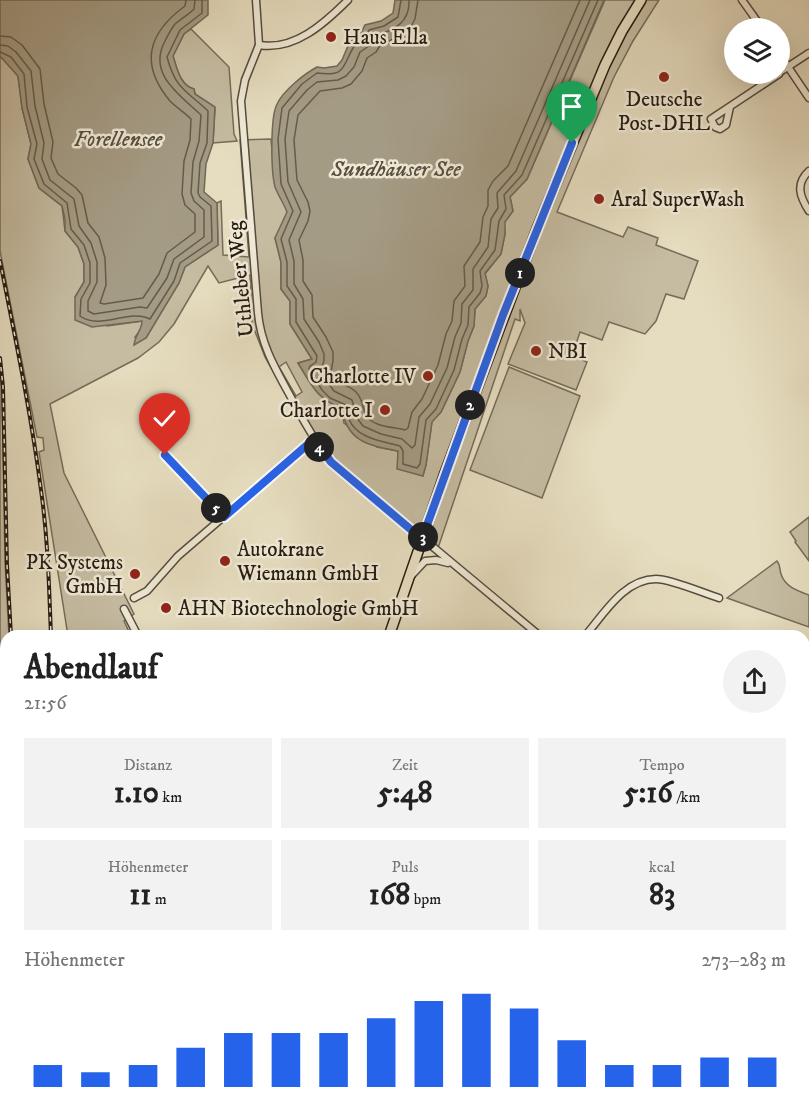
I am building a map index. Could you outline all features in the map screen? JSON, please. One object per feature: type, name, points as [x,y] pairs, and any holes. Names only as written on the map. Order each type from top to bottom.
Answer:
[{"type":"main road","points":[[391,630],[503,315],[605,66],[622,31],[641,0]]},
{"type":"street","points":[[256,0],[259,45],[281,46],[317,28],[348,0]]},
{"type":"street","points":[[742,0],[755,18]]},
{"type":"street","name":"Uthleber Weg","points":[[259,45],[248,72],[241,101],[260,334],[270,360],[314,439],[331,462],[533,630]]},
{"type":"street","points":[[790,66],[809,53]]},
{"type":"street","points":[[790,70],[809,98]]},
{"type":"street","points":[[729,107],[763,84]]},
{"type":"street","points":[[809,171],[802,179],[800,190],[800,196],[809,210]]},
{"type":"street","points":[[134,598],[147,591],[178,556],[314,439]]},
{"type":"street","points":[[165,455],[224,517]]},
{"type":"street","points":[[409,579],[425,561],[436,560],[451,563]]},
{"type":"street","points":[[590,630],[620,595],[645,580],[658,579],[719,598]]},
{"type":"street","points":[[124,609],[135,630]]},
{"type":"shaded area","points":[[605,0],[659,0],[614,77],[557,212],[623,237],[628,227],[658,238],[656,245],[698,261],[684,299],[666,294],[656,321],[645,334],[609,322],[602,340],[580,332],[572,356],[587,362],[576,390],[508,364],[525,323],[520,309],[520,321],[515,319],[436,554],[326,461],[265,357],[252,324],[250,275],[219,283],[208,266],[174,324],[159,342],[138,358],[50,404],[64,473],[134,614],[124,621],[128,630],[67,630],[39,452],[44,450],[43,438],[37,437],[0,251],[0,56],[18,76],[22,108],[31,144],[28,159],[39,188],[62,206],[65,231],[78,247],[84,264],[84,282],[75,297],[107,326],[143,321],[135,337],[146,338],[179,283],[185,267],[218,245],[217,203],[221,201],[223,255],[249,257],[240,140],[271,139],[275,186],[288,212],[275,238],[281,262],[281,289],[290,301],[290,324],[312,359],[298,363],[320,395],[341,408],[344,423],[377,447],[398,451],[423,475],[432,421],[441,412],[460,372],[474,326],[475,309],[486,296],[488,286],[485,274],[501,254],[505,234],[504,222],[513,211],[510,197],[527,179]],"holes":[[[286,362],[302,392],[296,396],[279,367]]]},
{"type":"shaded area","points":[[191,29],[229,67],[234,134],[237,141],[213,143],[215,108],[185,84],[178,71],[173,56],[184,34]]},
{"type":"shaded area","points":[[509,367],[580,396],[542,498],[470,470]]},
{"type":"shaded area","points":[[0,369],[9,630],[0,630]]},
{"type":"shaded area","points":[[809,517],[809,561],[790,532]]},
{"type":"shaded area","points":[[777,561],[786,582],[792,588],[809,595],[809,627],[727,598]]},
{"type":"water","name":"Forellensee","points":[[0,0],[208,0],[208,15],[184,34],[173,56],[185,84],[194,89],[195,94],[215,107],[213,143],[206,164],[204,192],[217,203],[218,245],[185,267],[179,283],[146,338],[134,345],[142,321],[92,327],[75,320],[75,297],[84,282],[84,264],[78,247],[65,231],[62,206],[39,188],[28,159],[31,144],[22,108],[18,76],[0,56]]},
{"type":"water","name":"Sundhäuser See","points":[[395,0],[604,0],[527,179],[510,197],[513,211],[505,222],[501,254],[485,273],[488,286],[486,296],[475,309],[474,326],[460,372],[441,412],[432,422],[423,476],[397,469],[398,451],[368,444],[354,435],[348,428],[341,408],[320,395],[307,378],[298,363],[312,359],[290,324],[290,301],[281,289],[281,262],[275,238],[287,212],[275,187],[273,170],[272,132],[277,104],[289,88],[312,70],[317,67],[337,66],[350,41],[359,37],[365,25],[381,21],[393,13]]},
{"type":"railway","points":[[0,261],[28,404],[41,490],[47,545],[51,630]]},
{"type":"railway","points":[[0,358],[3,387],[11,630]]},
{"type":"place","name":"Haus Ella","points":[[331,37]]},
{"type":"place","name":"Deutsche Post-DHL","points":[[664,77]]},
{"type":"place","name":"Aral SuperWash","points":[[599,199]]},
{"type":"place","name":"NBI","points":[[536,351]]},
{"type":"place","name":"Charlotte IV","points":[[428,376]]},
{"type":"place","name":"Charlotte I","points":[[385,410]]},
{"type":"place","name":"Autokrane Wiemann GmbH","points":[[225,561]]},
{"type":"place","name":"PK Systems GmbH","points":[[135,574]]},
{"type":"place","name":"AHN Biotechnologie GmbH","points":[[166,608]]},
{"type":"route","points":[[165,455],[224,517],[314,439],[331,462],[422,539],[503,315],[572,143]]}]
